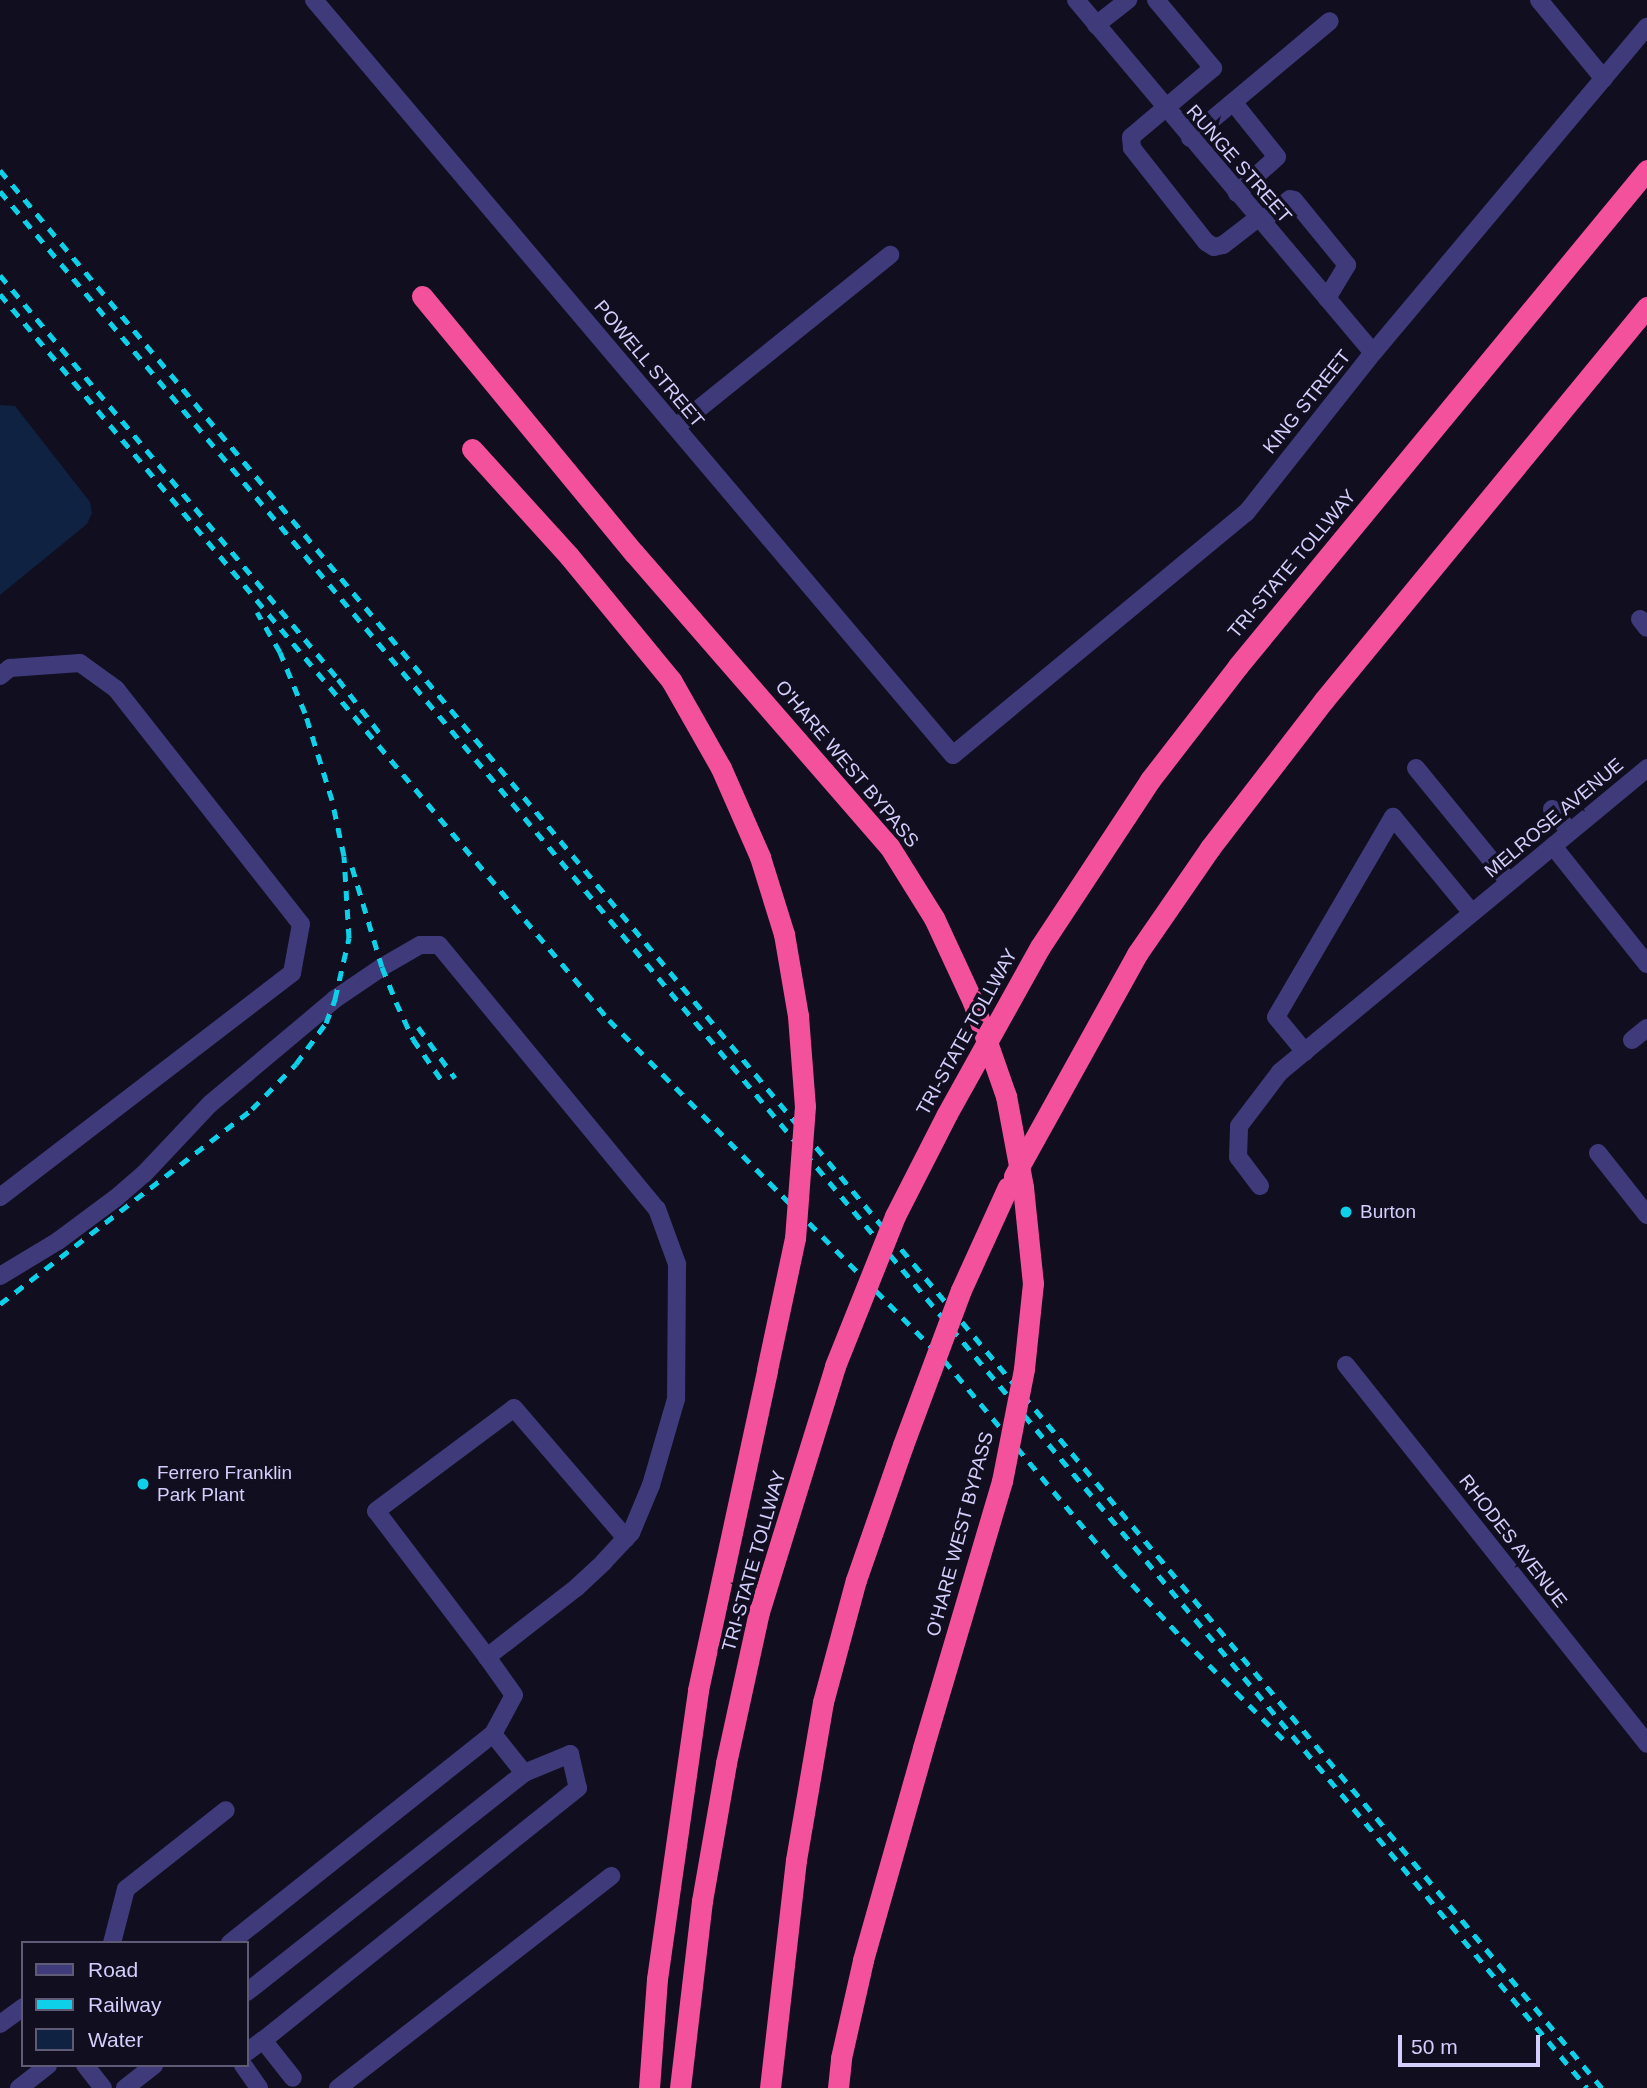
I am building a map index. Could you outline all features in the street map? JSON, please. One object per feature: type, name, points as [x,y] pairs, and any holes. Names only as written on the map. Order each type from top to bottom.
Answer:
[{"type":"highway","name":"TRI-STATE TOLLWAY","points":[[680,2088],[702,1900],[726,1763],[760,1612],[835,1366],[895,1216],[947,1114],[1040,947],[1150,780],[1238,666],[1647,170]]},
{"type":"highway","name":"O'HARE WEST BYPASS","points":[[422,296],[634,552],[889,846],[934,918],[973,1002],[1006,1096],[1023,1186],[1033,1283],[1024,1369],[1002,1481],[863,1960],[841,2058],[838,2088]]},
{"type":"highway","points":[[770,2088],[796,1860],[823,1702],[856,1580],[903,1445],[961,1290],[1008,1187],[1137,954],[1210,848],[1324,700],[1647,307]]},
{"type":"highway","points":[[472,449],[569,556],[671,680],[726,779],[760,857],[784,934],[798,1016],[805,1106],[795,1238],[698,1690],[657,1979],[649,2088]]},
{"type":"street","name":"POWELL STREET","points":[[314,0],[953,755]]},
{"type":"street","name":"RUNGE STREET","points":[[1076,0],[1373,353]]},
{"type":"street","points":[[1096,25],[1128,0]]},
{"type":"street","points":[[1156,0],[1213,68],[1131,137],[1132,148],[1206,242],[1214,247],[1223,245],[1290,199],[1294,200],[1347,265],[1327,298]]},
{"type":"street","points":[[1539,0],[1604,79]]},
{"type":"street","points":[[1190,138],[1330,21]]},
{"type":"street","name":"KING STREET","points":[[953,755],[1246,513],[1373,353],[1647,27]]},
{"type":"street","points":[[1233,102],[1277,157],[1237,193]]},
{"type":"street","points":[[676,427],[890,255]]},
{"type":"street","points":[[0,676],[10,668],[80,663],[116,689],[301,924],[292,973],[0,1198]]},
{"type":"street","points":[[1416,768],[1509,882]]},
{"type":"street","name":"MELROSE AVENUE","points":[[1260,1186],[1238,1157],[1239,1126],[1280,1072],[1647,768]]},
{"type":"street","points":[[1552,809],[1570,831]]},
{"type":"street","points":[[1305,1052],[1276,1017],[1393,817],[1472,913]]},
{"type":"street","points":[[1553,846],[1647,964]]},
{"type":"street","points":[[0,1276],[58,1241],[117,1198],[144,1174],[211,1104],[335,999],[420,945],[439,945],[657,1209],[677,1264],[676,1399],[651,1485],[626,1538],[576,1588],[487,1657]]},
{"type":"street","points":[[1632,1040],[1647,1028]]},
{"type":"street","points":[[1598,1153],[1647,1215]]},
{"type":"street","name":"RHODES AVENUE","points":[[1346,1364],[1647,1744]]},
{"type":"street","points":[[233,1941],[493,1734],[514,1695],[376,1511],[514,1408],[626,1538]]},
{"type":"street","points":[[493,1734],[524,1773]]},
{"type":"street","points":[[248,1991],[524,1773],[570,1754],[578,1788],[248,2051]]},
{"type":"street","points":[[113,1941],[126,1889],[226,1810]]},
{"type":"street","points":[[338,2088],[611,1876]]},
{"type":"street","points":[[0,2024],[21,2008]]},
{"type":"street","points":[[262,2040],[293,2077]]},
{"type":"street","points":[[19,2088],[45,2067]]},
{"type":"street","points":[[87,2067],[103,2088]]},
{"type":"street","points":[[125,2088],[151,2067]]},
{"type":"street","points":[[244,2067],[259,2088]]},
{"type":"water","points":[[0,405],[15,406],[90,502],[92,513],[87,524],[0,595]]},
{"type":"railway","points":[[0,170],[1602,2088]]},
{"type":"railway","points":[[0,191],[1587,2088]]},
{"type":"railway","points":[[0,275],[338,679],[381,735]]},
{"type":"railway","points":[[0,294],[609,1020],[944,1360],[1119,1570],[1182,1638],[1289,1745]]},
{"type":"railway","points":[[0,1304],[252,1109],[296,1064],[326,1023],[335,999],[349,938],[344,856],[332,800],[305,713],[280,652],[257,612]]},
{"type":"railway","points":[[352,867],[382,967],[396,1002],[413,1039],[445,1085]]},
{"type":"railway","points":[[418,1027],[455,1078]]},
{"type":"place","name":"Burton","points":[[1346,1212]]},
{"type":"place","name":"Ferrero Franklin Park Plant","points":[[143,1484]]}]
